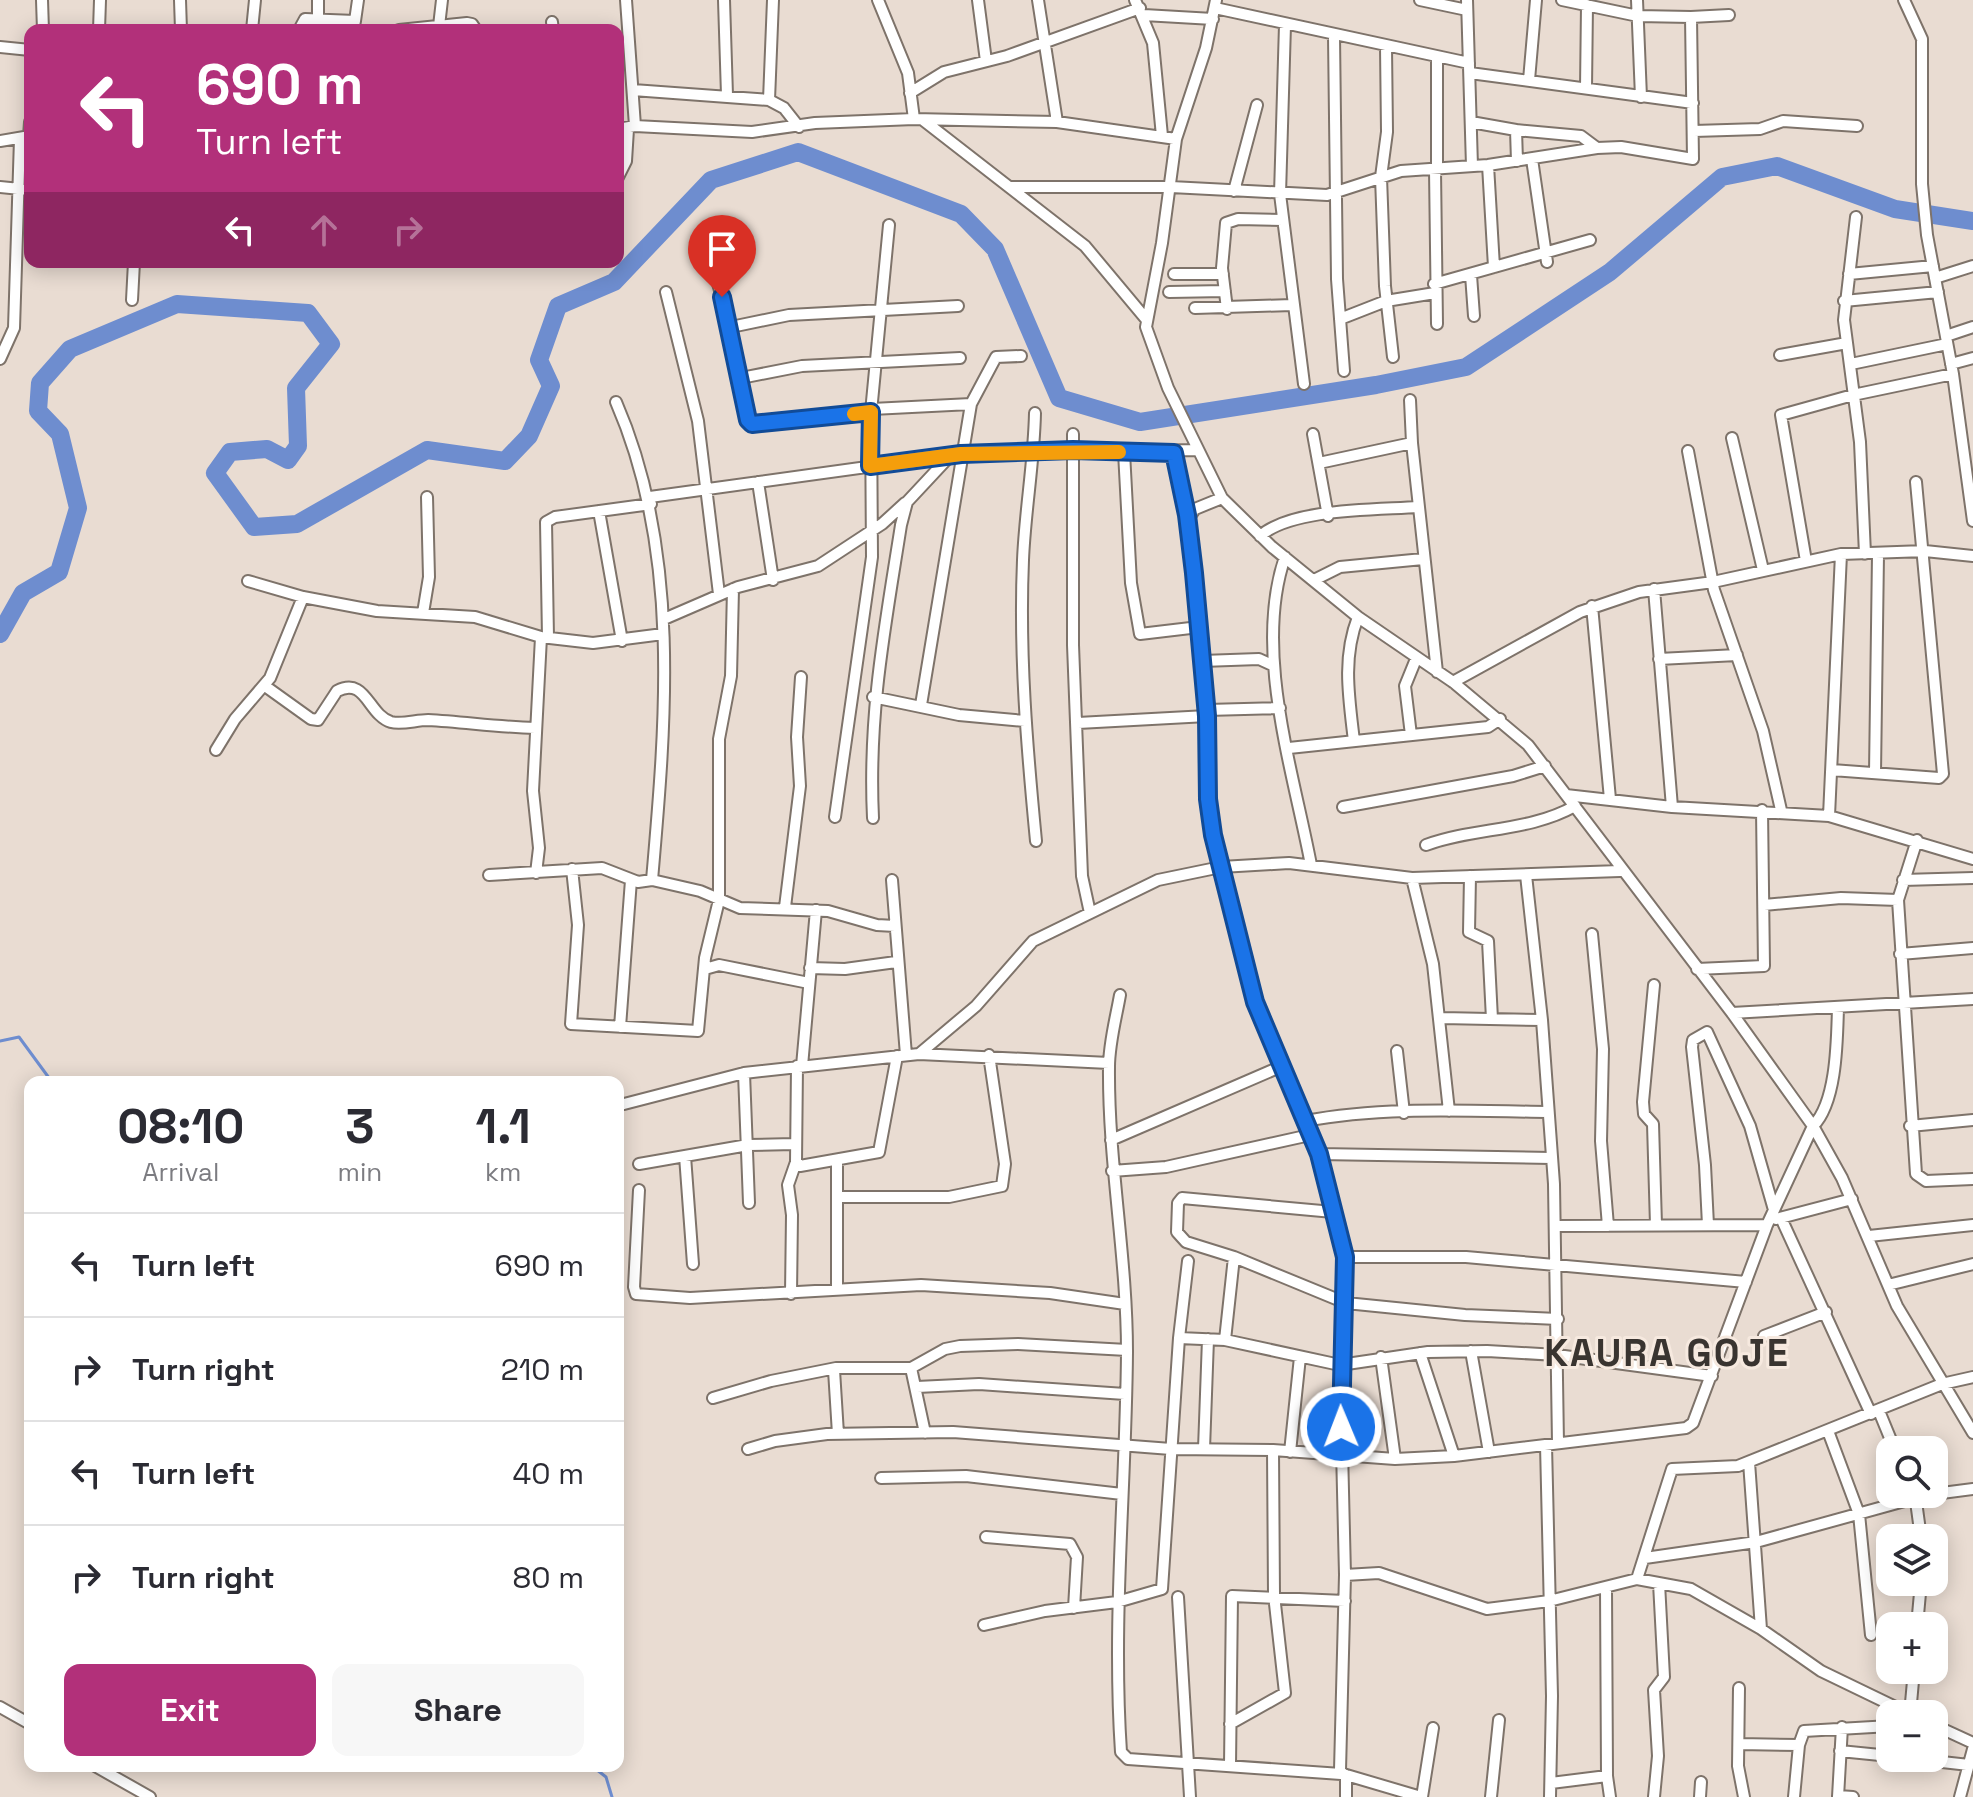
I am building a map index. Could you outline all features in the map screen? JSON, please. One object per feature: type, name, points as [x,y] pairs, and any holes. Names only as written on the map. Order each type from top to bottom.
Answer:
[{"type":"street","points":[[42,0],[43,24]]},
{"type":"street","points":[[99,24],[100,0]]},
{"type":"street","points":[[180,0],[181,24]]},
{"type":"street","points":[[253,24],[255,0]]},
{"type":"street","points":[[318,0],[318,17]]},
{"type":"street","points":[[354,24],[358,0]]},
{"type":"street","points":[[439,24],[442,0]]},
{"type":"street","points":[[624,165],[633,90],[626,0]]},
{"type":"street","points":[[724,0],[727,95]]},
{"type":"street","points":[[769,100],[773,0]]},
{"type":"street","points":[[878,0],[908,73],[918,120],[1085,246],[1146,319]]},
{"type":"street","points":[[978,0],[986,61]]},
{"type":"street","points":[[1038,0],[1057,122]]},
{"type":"street","points":[[1420,0],[1467,5],[1472,166]]},
{"type":"street","points":[[1529,80],[1536,0]]},
{"type":"street","points":[[1562,0],[1638,16],[1729,15]]},
{"type":"street","points":[[1637,0],[1641,97]]},
{"type":"street","points":[[1904,0],[1918,25],[1924,53],[1922,184],[1927,235],[1952,369],[1973,521]]},
{"type":"street","points":[[1586,88],[1587,5]]},
{"type":"street","points":[[910,93],[931,77],[1043,44],[1140,8],[1215,9],[1529,80],[1693,103]]},
{"type":"street","points":[[1140,8],[1153,43],[1162,136]]},
{"type":"street","points":[[1215,9],[1176,139],[1171,187],[1146,319],[1146,335],[1190,436],[1222,498],[1260,536],[1358,617],[1453,682],[1500,719],[1545,766],[1620,871],[1732,1013],[1813,1126],[1852,1199],[1888,1285],[1942,1384],[1973,1433]]},
{"type":"street","points":[[302,24],[305,19],[318,17],[346,24]]},
{"type":"street","points":[[1009,187],[1171,187],[1280,194],[1335,192],[1414,169],[1488,165],[1597,148],[1621,147],[1691,159],[1694,131],[1691,17]]},
{"type":"street","points":[[1285,25],[1280,194],[1304,384]]},
{"type":"street","points":[[1334,36],[1335,192],[1344,371]]},
{"type":"street","points":[[0,47],[24,49]]},
{"type":"street","points":[[1386,47],[1387,132],[1381,177],[1386,301],[1393,357]]},
{"type":"street","points":[[1437,57],[1437,324]]},
{"type":"street","points":[[633,90],[769,100],[784,108],[799,127]]},
{"type":"street","points":[[1234,191],[1257,105]]},
{"type":"street","points":[[627,128],[752,132],[918,120],[1057,122],[1176,139]]},
{"type":"street","points":[[1694,131],[1760,129],[1783,121],[1857,126]]},
{"type":"street","points":[[1471,122],[1581,136],[1597,148]]},
{"type":"street","points":[[1516,130],[1517,161]]},
{"type":"street","points":[[0,141],[24,137]]},
{"type":"street","points":[[0,359],[14,328],[18,189],[24,150]]},
{"type":"street","points":[[1532,159],[1546,257]]},
{"type":"street","points":[[1488,165],[1494,267]]},
{"type":"street","points":[[0,187],[24,190]]},
{"type":"street","points":[[1856,217],[1844,301],[1860,442],[1865,554]]},
{"type":"street","points":[[1227,309],[1223,274],[1226,223],[1238,219],[1283,220]]},
{"type":"street","points":[[835,817],[870,582],[872,410],[889,225]]},
{"type":"street","points":[[1340,319],[1386,301],[1435,289],[1494,267],[1546,257],[1590,240]]},
{"type":"street","points":[[1849,274],[1933,266]]},
{"type":"street","points":[[1935,278],[1973,266]]},
{"type":"street","points":[[713,267],[731,327],[748,420],[759,426],[872,410],[971,404]]},
{"type":"street","points":[[132,300],[134,268]]},
{"type":"street","points":[[1174,274],[1223,274]]},
{"type":"street","points":[[1471,275],[1474,316]]},
{"type":"street","points":[[1169,292],[1225,291]]},
{"type":"street","points":[[666,292],[698,421],[719,594]]},
{"type":"street","points":[[1844,301],[1938,292]]},
{"type":"street","points":[[1195,308],[1292,305]]},
{"type":"street","points":[[731,327],[789,315],[958,306]]},
{"type":"street","points":[[1851,364],[1946,340],[1973,327]]},
{"type":"street","points":[[1780,355],[1847,343]]},
{"type":"street","points":[[921,705],[971,404],[996,357],[1021,356]]},
{"type":"street","points":[[741,378],[802,366],[960,358]]},
{"type":"street","points":[[1806,561],[1781,415],[1952,369],[1973,358]]},
{"type":"street","points":[[1410,400],[1423,559],[1437,672]]},
{"type":"street","points":[[616,402],[650,501],[664,619],[662,761],[652,880]]},
{"type":"street","points":[[1035,413],[1023,561],[1025,721],[1036,841]]},
{"type":"street","points":[[1073,434],[1073,645],[1082,876],[1090,913]]},
{"type":"street","points":[[1313,434],[1328,516]]},
{"type":"street","points":[[1732,438],[1763,570]]},
{"type":"street","points":[[1319,463],[1412,443]]},
{"type":"street","points":[[536,873],[539,848],[533,804],[535,728],[544,637],[546,522],[708,489],[961,454],[1073,450],[1174,453],[1198,450]]},
{"type":"street","points":[[1688,451],[1713,582],[1763,731],[1781,810]]},
{"type":"street","points":[[1124,452],[1131,583],[1140,634],[1199,627]]},
{"type":"street","points":[[1174,453],[1187,515],[1207,713],[1208,799],[1221,867],[1255,1002],[1319,1154],[1345,1257],[1346,1303],[1340,1365],[1346,1797]]},
{"type":"street","points":[[664,619],[733,589],[818,566],[870,532],[907,502],[949,457]]},
{"type":"street","points":[[758,482],[773,580]]},
{"type":"street","points":[[1832,770],[1939,778],[1943,774],[1925,551],[1916,482]]},
{"type":"street","points":[[423,613],[429,577],[427,497]]},
{"type":"street","points":[[1187,515],[1222,498]]},
{"type":"street","points":[[873,818],[870,753],[873,697],[907,502]]},
{"type":"street","points":[[1260,536],[1271,527],[1292,520],[1418,507]]},
{"type":"street","points":[[599,511],[622,641]]},
{"type":"street","points":[[1453,682],[1592,606],[1654,589],[1713,582],[1841,554],[1925,551],[1973,556]]},
{"type":"street","points":[[1829,816],[1841,554]]},
{"type":"street","points":[[1875,773],[1878,555]]},
{"type":"street","points":[[1285,557],[1273,608],[1272,665],[1311,865]]},
{"type":"street","points":[[1314,580],[1340,567],[1423,559]]},
{"type":"street","points":[[248,581],[303,597],[377,611],[475,617],[544,637],[593,643],[663,634]]},
{"type":"street","points":[[572,869],[578,925],[571,1024],[698,1031],[705,969],[719,900],[719,739],[731,676],[733,589]]},
{"type":"street","points":[[1654,589],[1672,807]]},
{"type":"street","points":[[216,750],[235,719],[265,686],[282,655],[303,597]]},
{"type":"street","points":[[1592,606],[1610,799]]},
{"type":"street","points":[[1354,741],[1347,667],[1350,637],[1358,617]]},
{"type":"street","points":[[1659,659],[1737,655]]},
{"type":"street","points":[[1202,661],[1259,659],[1272,665]]},
{"type":"street","points":[[1411,735],[1405,686],[1416,659]]},
{"type":"street","points":[[785,907],[790,841],[800,786],[797,737],[801,677]]},
{"type":"street","points":[[265,686],[311,719],[318,720],[337,691],[353,687],[361,690],[381,718],[391,722],[427,720],[535,728]]},
{"type":"street","points":[[873,697],[959,715],[1025,721]]},
{"type":"street","points":[[1078,723],[1280,708]]},
{"type":"street","points":[[1289,748],[1488,727],[1500,719]]},
{"type":"street","points":[[1343,807],[1513,776],[1545,766]]},
{"type":"street","points":[[1566,795],[1672,807],[1781,810],[1829,816],[1973,859]]},
{"type":"street","points":[[1426,845],[1477,830],[1541,823],[1575,806]]},
{"type":"street","points":[[1697,969],[1762,968],[1762,810]]},
{"type":"street","points":[[1917,840],[1898,900],[1910,1126],[1919,1180],[1973,1179]]},
{"type":"street","points":[[919,1054],[976,1006],[1033,941],[1158,880],[1221,867],[1289,863],[1412,878],[1620,871]]},
{"type":"street","points":[[489,875],[602,868],[631,880],[652,880],[740,908],[816,910],[895,926]]},
{"type":"street","points":[[1526,875],[1542,1020],[1555,1226],[1558,1443]]},
{"type":"street","points":[[1470,876],[1469,932],[1488,941],[1492,1019]]},
{"type":"street","points":[[1412,878],[1433,964],[1442,1018],[1449,1111]]},
{"type":"street","points":[[1903,880],[1973,878]]},
{"type":"street","points":[[620,1027],[631,880]]},
{"type":"street","points":[[796,1162],[800,1166],[879,1152],[902,1056],[892,880]]},
{"type":"street","points":[[1764,905],[1841,898],[1898,900]]},
{"type":"street","points":[[791,1294],[792,1215],[788,1185],[796,1162],[794,1144],[800,1066],[816,910]]},
{"type":"street","points":[[1592,934],[1603,1049],[1601,1141],[1608,1226]]},
{"type":"street","points":[[1900,954],[1973,948]]},
{"type":"street","points":[[810,968],[845,969],[896,962]]},
{"type":"street","points":[[705,969],[719,965],[809,983]]},
{"type":"street","points":[[1654,985],[1643,1102],[1644,1114],[1653,1124],[1656,1225]]},
{"type":"street","points":[[1120,995],[1109,1063],[1112,1171],[1127,1350],[1117,1602],[1116,1682],[1121,1752],[1128,1759],[1344,1774],[1396,1793],[1422,1797],[1433,1728]]},
{"type":"street","points":[[1732,1013],[1973,999]]},
{"type":"street","points":[[748,1449],[775,1441],[838,1434],[925,1433],[1395,1459],[1454,1456],[1686,1428],[1693,1423],[1746,1282],[1813,1126],[1824,1113],[1838,1007]]},
{"type":"street","points":[[1442,1018],[1542,1020]]},
{"type":"street","points":[[1708,1225],[1692,1047],[1693,1040],[1707,1032],[1750,1126],[1773,1218],[1826,1312],[1887,1436]]},
{"type":"street","points":[[1397,1051],[1404,1113]]},
{"type":"street","points":[[624,1104],[744,1073],[919,1054],[1109,1063]]},
{"type":"street","points":[[840,1197],[949,1197],[1002,1186],[1003,1141],[989,1055]]},
{"type":"street","points":[[1111,1140],[1280,1067]]},
{"type":"street","points":[[744,1073],[749,1203]]},
{"type":"street","points":[[1305,1121],[1347,1115],[1449,1111],[1547,1112]]},
{"type":"street","points":[[1910,1126],[1973,1120]]},
{"type":"street","points":[[1112,1171],[1166,1167],[1310,1135]]},
{"type":"street","points":[[639,1164],[748,1145],[794,1144]]},
{"type":"street","points":[[1319,1154],[1551,1158]]},
{"type":"street","points":[[685,1156],[693,1264]]},
{"type":"street","points":[[837,1160],[840,1197],[835,1233],[837,1289]]},
{"type":"street","points":[[639,1190],[636,1294],[690,1298],[921,1285],[1050,1293],[1125,1304]]},
{"type":"street","points":[[1333,1212],[1199,1197],[1179,1200],[1176,1218],[1180,1237],[1346,1303],[1465,1315],[1558,1319]]},
{"type":"street","points":[[1555,1226],[1708,1225],[1773,1218],[1852,1199]]},
{"type":"street","points":[[1869,1236],[1973,1225]]},
{"type":"street","points":[[1225,1340],[1234,1257]]},
{"type":"street","points":[[1345,1257],[1466,1257],[1746,1282]]},
{"type":"street","points":[[984,1625],[1117,1602],[1162,1589],[1179,1338],[1188,1261]]},
{"type":"street","points":[[1888,1285],[1973,1264]]},
{"type":"street","points":[[1764,1336],[1826,1312]]},
{"type":"street","points":[[1179,1338],[1225,1340],[1340,1365],[1381,1357],[1471,1351],[1557,1355],[1712,1376]]},
{"type":"street","points":[[1204,1449],[1208,1339]]},
{"type":"street","points":[[713,1398],[771,1381],[834,1370],[881,1366],[911,1368],[945,1349],[977,1344],[1127,1350]]},
{"type":"street","points":[[1471,1351],[1489,1452]]},
{"type":"street","points":[[1420,1353],[1454,1456]]},
{"type":"street","points":[[1290,1452],[1300,1357]]},
{"type":"street","points":[[1381,1357],[1395,1459]]},
{"type":"street","points":[[911,1368],[925,1433]]},
{"type":"street","points":[[834,1370],[838,1434]]},
{"type":"street","points":[[1637,1579],[1672,1469],[1738,1466],[1942,1384],[1973,1377]]},
{"type":"street","points":[[917,1387],[979,1384],[1125,1394]]},
{"type":"street","points":[[1828,1431],[1859,1514],[1871,1635]]},
{"type":"street","points":[[1546,1445],[1550,1797]]},
{"type":"street","points":[[1230,1724],[1285,1693],[1274,1599],[1273,1450]]},
{"type":"street","points":[[1749,1462],[1761,1629]]},
{"type":"street","points":[[881,1478],[966,1476],[1122,1494]]},
{"type":"street","points":[[1948,1492],[1973,1489]]},
{"type":"street","points":[[1645,1558],[1756,1542],[1877,1508]]},
{"type":"street","points":[[986,1537],[1070,1544],[1077,1557],[1074,1608]]},
{"type":"street","points":[[1345,1575],[1379,1573],[1487,1609],[1549,1601],[1637,1579],[1691,1589],[1761,1629],[1821,1671],[1881,1700]]},
{"type":"street","points":[[1654,1797],[1658,1756],[1654,1696],[1664,1677],[1659,1583]]},
{"type":"street","points":[[1606,1588],[1607,1776],[1610,1797]]},
{"type":"street","points":[[1230,1765],[1229,1600],[1235,1594],[1274,1599],[1345,1601]]},
{"type":"street","points":[[1178,1597],[1190,1797]]},
{"type":"street","points":[[1739,1688],[1739,1744],[1744,1797]]},
{"type":"street","points":[[0,1707],[24,1721]]},
{"type":"street","points":[[1491,1797],[1499,1720]]},
{"type":"street","points":[[1794,1797],[1799,1745],[1802,1735],[1809,1728],[1876,1726]]},
{"type":"street","points":[[1842,1727],[1838,1796],[1853,1797]]},
{"type":"street","points":[[1948,1733],[1973,1746],[1960,1797]]},
{"type":"street","points":[[1739,1744],[1799,1745]]},
{"type":"street","points":[[1840,1751],[1876,1755]]},
{"type":"street","points":[[1948,1763],[1969,1765]]},
{"type":"street","points":[[106,1772],[150,1797]]},
{"type":"street","points":[[1551,1783],[1607,1776]]},
{"type":"street","points":[[1700,1797],[1701,1782]]},
{"type":"waterway","points":[[0,634],[23,593],[59,572],[78,508],[60,434],[38,411],[40,383],[70,349],[177,304],[308,313],[331,344],[296,388],[298,446],[288,460],[267,449],[230,452],[215,473],[254,527],[297,524],[427,450],[505,461],[529,436],[551,386],[539,360],[558,306],[614,282],[711,180],[798,152],[961,214],[995,249],[1059,398],[1140,422],[1376,385],[1466,367],[1610,272],[1722,177],[1777,166],[1895,209],[1973,221]]},
{"type":"waterway","points":[[0,1041],[19,1037],[48,1076]]},
{"type":"waterway","points":[[600,1772],[606,1777],[612,1797]]},
{"type":"slow traffic","points":[[854,414],[871,412],[870,466],[917,463],[961,454],[1013,455],[1073,450],[1119,452]]},
{"type":"district","name":"KAURA GOJE","points":[[1667,1353]]},
{"type":"route","points":[[722,297],[731,327],[748,420],[759,426],[871,412],[870,466],[917,463],[961,454],[1013,455],[1073,450],[1174,453],[1187,515],[1194,573],[1207,716],[1208,799],[1213,835],[1255,1002],[1319,1154],[1345,1257],[1346,1303],[1340,1365],[1341,1427]]}]
